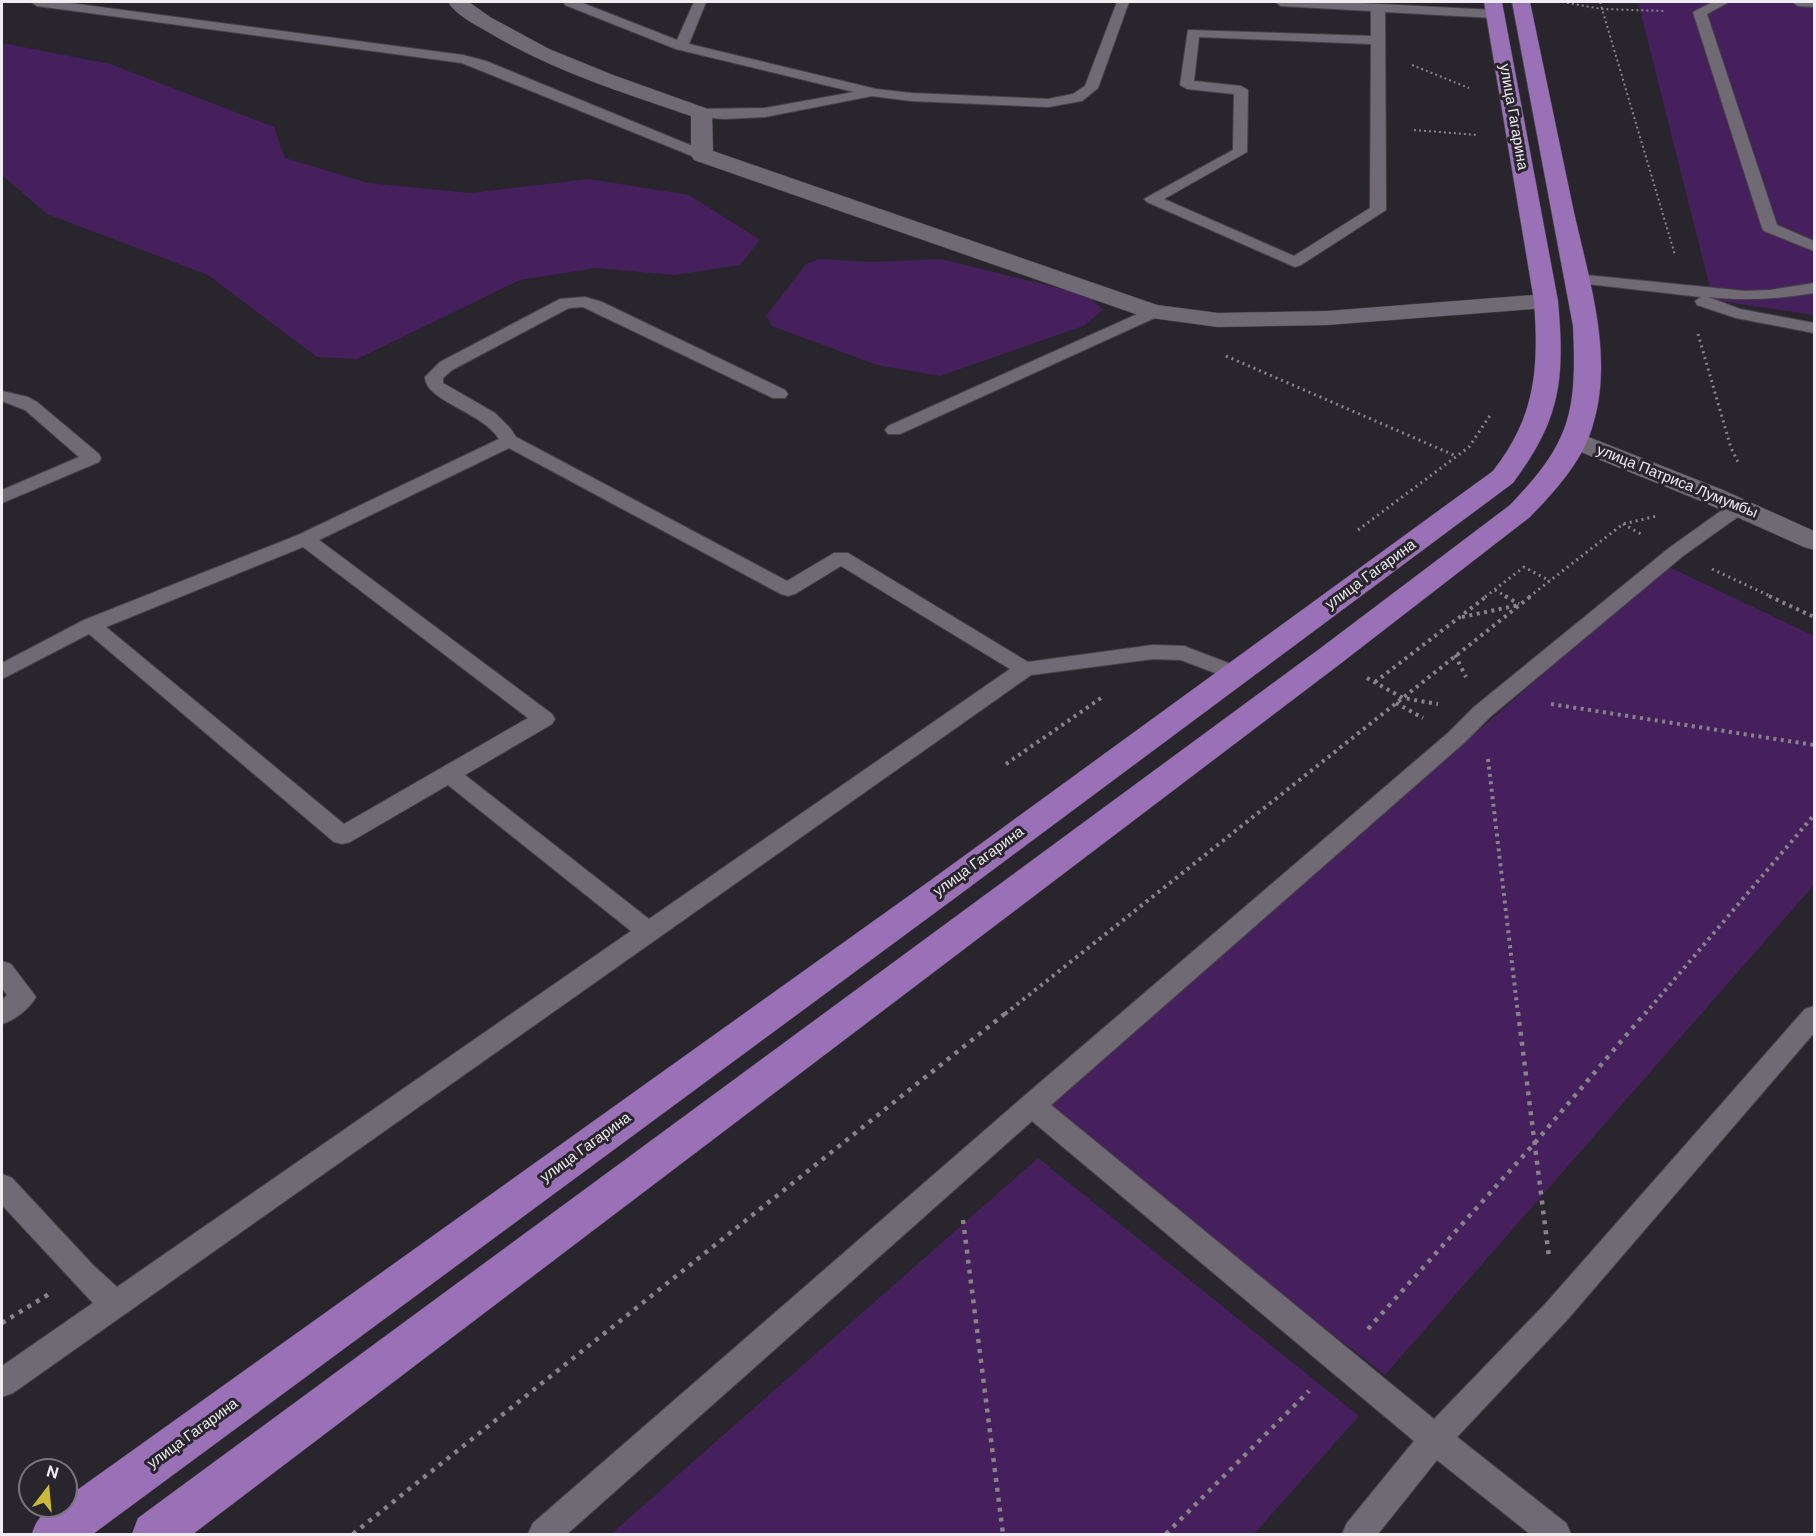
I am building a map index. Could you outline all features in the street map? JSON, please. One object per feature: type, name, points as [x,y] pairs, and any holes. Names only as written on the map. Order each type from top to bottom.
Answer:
[{"type":"main road","name":"улица Гагарина","points":[[155,1534],[1486,537],[1520,511],[1544,488],[1576,440],[1587,397],[1588,367],[1585,326],[1576,279],[1508,8]]},
{"type":"main road","name":"улица Гагарина","points":[[55,1534],[1503,477],[1521,456],[1537,426],[1548,385],[1550,342],[1508,8]]},
{"type":"main road","name":"улица Патриса Лумумбы","points":[[1537,426],[1576,440]]},
{"type":"street","points":[[457,2],[474,16],[530,46],[613,81],[701,113],[702,155],[1153,312],[1218,320],[1327,318],[1546,301]]},
{"type":"street","name":"улица Патриса Лумумбы","points":[[1576,440],[1815,541]]},
{"type":"lane","points":[[37,2],[463,59],[481,64],[702,155]]},
{"type":"lane","points":[[570,2],[681,46],[876,93],[911,97],[1048,103],[1077,98],[1091,88],[1123,2]]},
{"type":"lane","points":[[681,46],[700,2]]},
{"type":"lane","points":[[1281,2],[1377,8],[1508,8]]},
{"type":"lane","points":[[1723,2],[1700,12],[1770,228],[1815,246]]},
{"type":"lane","points":[[1798,2],[1815,3]]},
{"type":"lane","points":[[1377,8],[1378,210],[1295,262],[1152,200],[1240,152],[1241,90],[1187,85],[1193,33],[1377,45]]},
{"type":"lane","points":[[701,113],[727,116],[764,115],[876,93]]},
{"type":"lane","points":[[1576,279],[1758,297],[1815,288]]},
{"type":"lane","points":[[1686,291],[1724,310],[1815,328]]},
{"type":"lane","points":[[779,394],[585,302],[566,303],[446,366],[434,377],[434,384],[440,390],[497,424],[509,441],[788,590],[841,557],[1025,669]]},
{"type":"lane","points":[[894,430],[1153,312]]},
{"type":"lane","points":[[2,396],[22,400],[31,406],[92,458],[2,497]]},
{"type":"lane","points":[[2,672],[91,626],[305,539],[509,441]]},
{"type":"lane","points":[[544,1534],[1032,1105],[1439,753],[1492,704],[1676,552],[1739,507]]},
{"type":"lane","points":[[91,626],[342,836],[544,719],[305,539]]},
{"type":"lane","points":[[2,1383],[1025,669],[1153,652],[1184,653],[1236,674]]},
{"type":"lane","points":[[449,774],[649,932]]},
{"type":"lane","points":[[2,971],[23,997],[2,1014]]},
{"type":"lane","points":[[1358,1534],[1435,1439],[1557,1311],[1815,1016]]},
{"type":"lane","points":[[1032,1105],[1435,1439],[1555,1534]]},
{"type":"lane","points":[[2,1186],[82,1274],[114,1303]]},
{"type":"path","points":[[1562,2],[1602,9],[1640,10]]},
{"type":"path","points":[[1600,2],[1677,260]]},
{"type":"path","points":[[1377,45],[1470,88]]},
{"type":"path","points":[[1377,128],[1479,135]]},
{"type":"path","points":[[1695,323],[1731,448],[1742,469]]},
{"type":"path","points":[[1216,352],[1456,456]]},
{"type":"path","points":[[1352,534],[1470,447],[1496,407]]},
{"type":"path","points":[[353,1534],[1455,655],[1623,524],[1667,513]]},
{"type":"path","points":[[1706,566],[1815,617]]},
{"type":"path","points":[[1375,682],[1524,567],[1550,581]]},
{"type":"path","points":[[1495,590],[1520,605]]},
{"type":"path","points":[[1460,617],[1520,605]]},
{"type":"path","points":[[1455,655],[1492,704],[1533,1145],[1557,1311]]},
{"type":"path","points":[[1366,677],[1402,698]]},
{"type":"path","points":[[1006,764],[1108,694]]},
{"type":"path","points":[[1492,704],[1815,745]]},
{"type":"path","points":[[1166,1534],[1340,1360],[1533,1145],[1815,815]]},
{"type":"path","points":[[957,1172],[1003,1534]]},
{"type":"path","points":[[2,1323],[82,1274]]},
{"type":"shaded area","points":[[1638,2],[1814,2],[1814,315],[1713,300]]},
{"type":"shaded area","points":[[2,43],[110,64],[274,127],[285,158],[368,183],[470,193],[589,179],[689,195],[760,240],[740,265],[674,275],[596,268],[520,280],[357,359],[317,357],[208,275],[47,214],[2,175]]},
{"type":"shaded area","points":[[820,259],[872,262],[941,259],[1087,295],[1103,310],[1083,326],[940,376],[877,365],[772,326],[766,316],[806,264]]},
{"type":"shaded area","points":[[1667,566],[1814,636],[1814,885],[1385,1375],[1045,1109]]},
{"type":"shaded area","points":[[1038,1158],[1359,1416],[1254,1534],[611,1534]]}]
